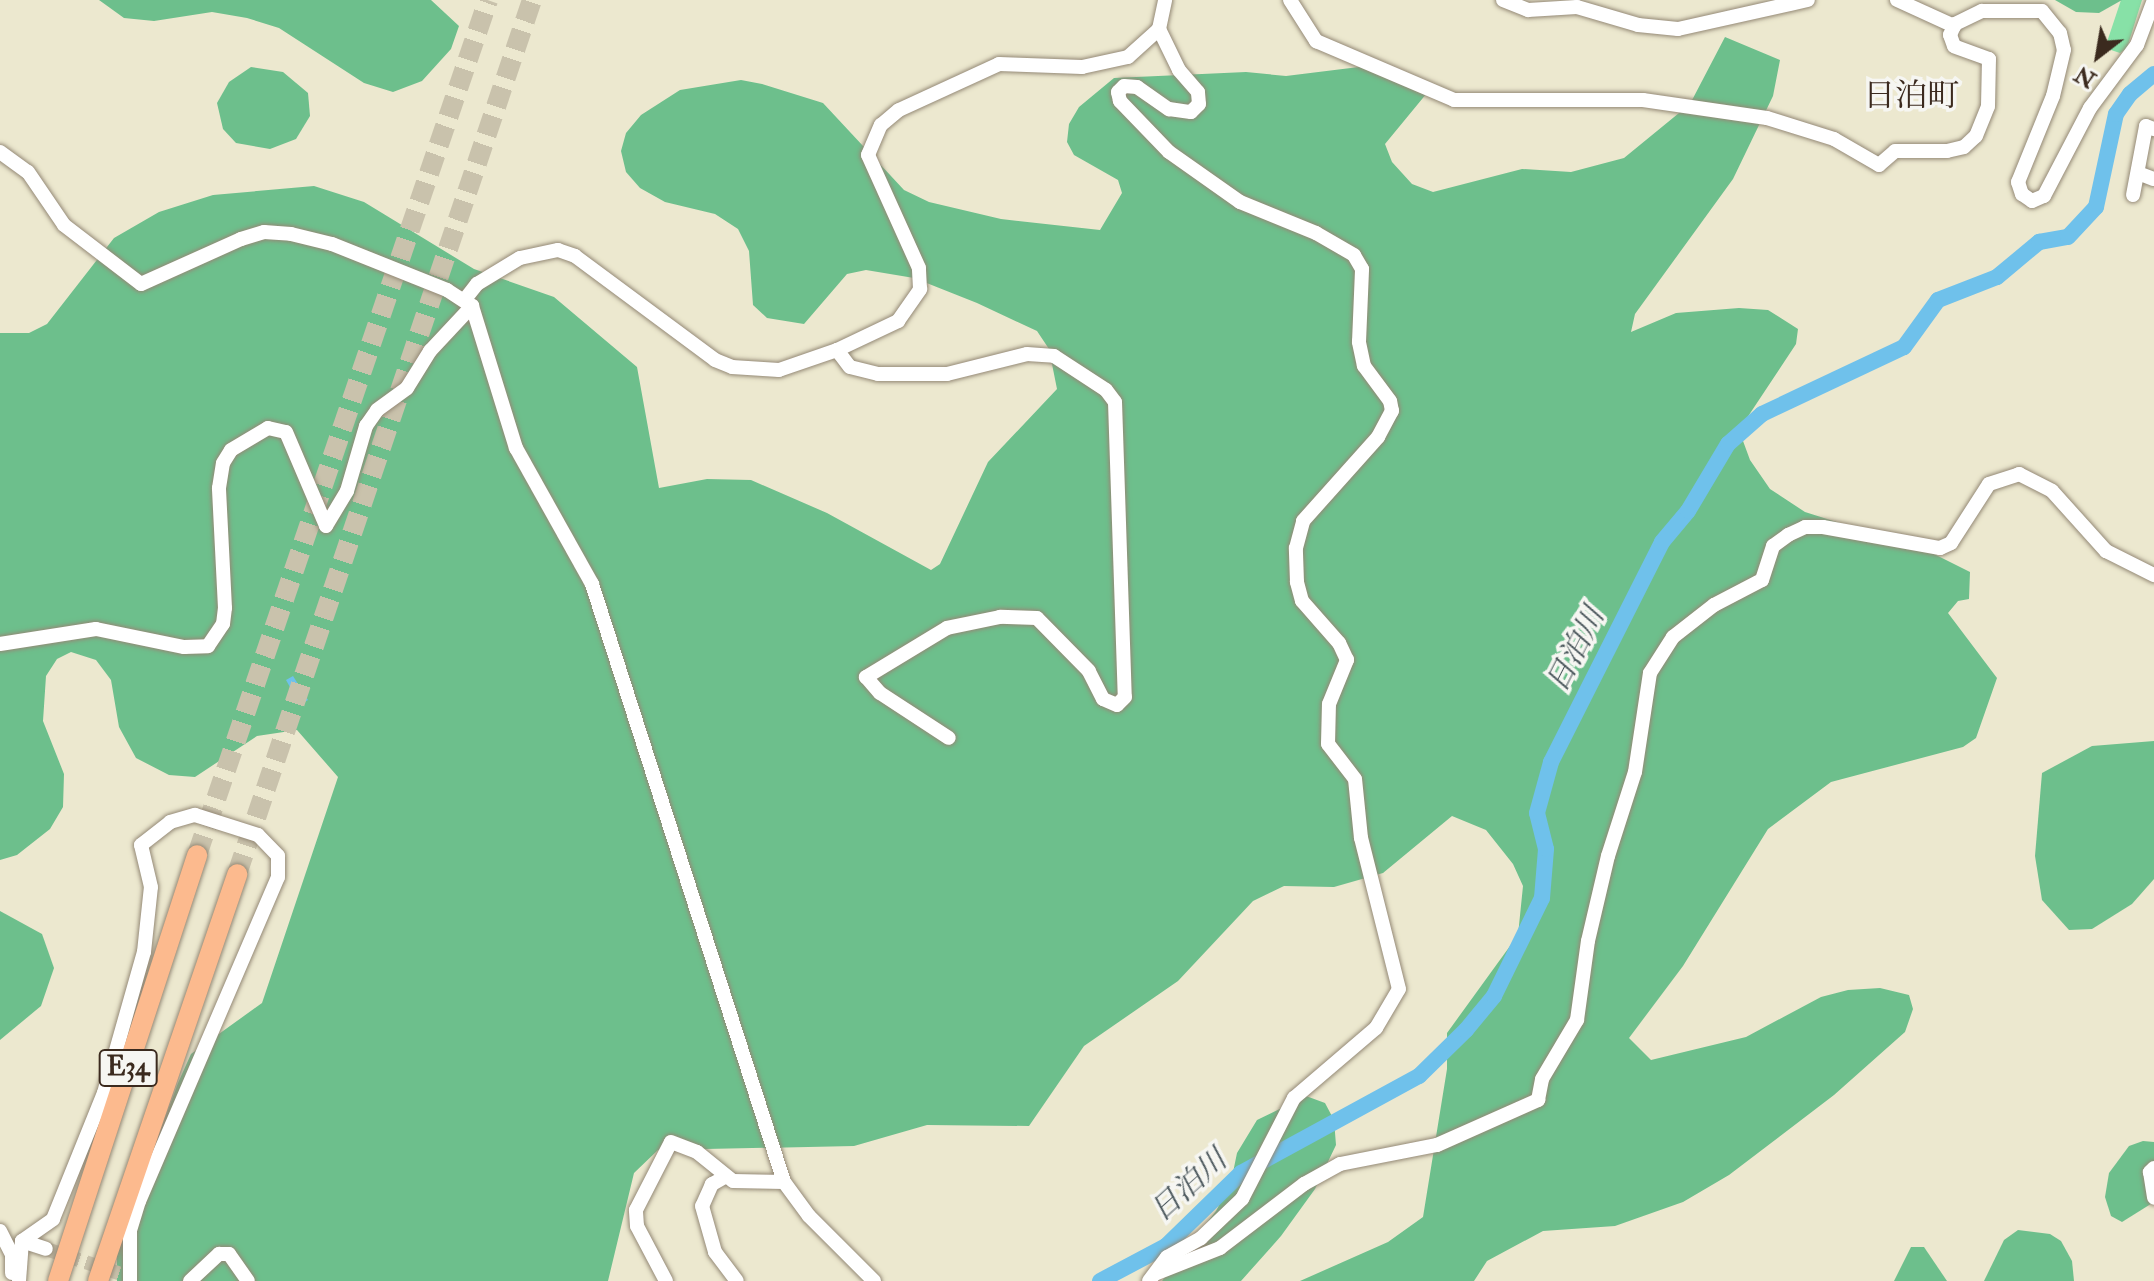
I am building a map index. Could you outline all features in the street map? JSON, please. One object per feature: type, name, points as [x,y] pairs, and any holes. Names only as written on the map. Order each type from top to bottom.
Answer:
[{"type":"highway","name":"E34","points":[[58,1281],[197,855]]},
{"type":"highway","name":"E34","points":[[98,1281],[237,874]]},
{"type":"street","points":[[0,644],[96,629],[184,647],[208,646],[223,624],[225,608],[219,488],[223,463],[231,450],[268,428],[286,432],[326,526],[347,491],[366,426],[377,410],[407,388],[430,351],[469,302],[477,284],[520,258],[558,250],[575,256],[715,360],[732,367],[779,370],[837,350],[898,321],[920,289],[919,268],[868,155],[881,125],[899,110],[999,64],[1107,64],[1128,57],[1159,29],[1165,0]]},
{"type":"street","points":[[1290,0],[1316,41],[1454,100],[1643,100],[1767,118],[1834,139],[1879,165],[1895,151],[1947,151],[1964,147],[1976,136],[1988,106],[1989,59],[1954,46],[1954,26]]},
{"type":"street","points":[[1503,0],[1528,10],[1577,7],[1638,25],[1678,29],[1808,0]]},
{"type":"street","points":[[1897,0],[1954,26]]},
{"type":"street","points":[[1954,26],[1982,11],[2028,8],[2042,11],[2060,33],[2062,69],[2018,182],[2022,194],[2032,201],[2044,196],[2090,108],[2137,45],[2154,0]]},
{"type":"street","points":[[1151,1278],[1167,1257],[1201,1238],[1242,1199],[1294,1098],[1376,1028],[1399,989],[1361,838],[1355,779],[1328,744],[1329,704],[1347,660],[1339,643],[1302,601],[1297,582],[1296,548],[1303,521],[1378,437],[1392,411],[1364,366],[1359,342],[1362,269],[1354,255],[1316,233],[1240,202],[1169,152],[1120,101],[1124,86],[1137,87],[1169,109],[1191,112],[1199,104],[1198,92],[1179,70],[1159,29]]},
{"type":"street","points":[[2133,195],[2146,126],[2154,129]]},
{"type":"street","points":[[0,152],[28,172],[64,225],[141,284],[264,232],[332,244],[469,302],[516,448],[592,584],[721,989],[756,1080],[784,1182],[809,1216],[874,1281]]},
{"type":"street","points":[[2138,173],[2154,179]]},
{"type":"street","points":[[837,350],[850,367],[878,374],[947,374],[1027,354],[1054,356],[1106,390],[1115,402],[1125,697],[1117,705],[1103,699],[1089,671],[1037,618],[1000,617],[947,628],[866,677],[880,693],[949,738]]},
{"type":"street","points":[[1151,1278],[1220,1248],[1304,1184],[1340,1164],[1437,1145],[1538,1100],[1542,1079],[1577,1020],[1588,941],[1635,772],[1650,673],[1682,630],[1714,605],[1762,580],[1773,546],[1788,535],[1805,527],[1823,527],[1940,548],[1951,543],[1989,484],[2019,474],[2052,491],[2106,551],[2154,575]]},
{"type":"street","points":[[22,1241],[53,1219],[104,1093],[144,952],[151,887],[141,845],[170,822],[195,815],[258,835],[278,856],[278,877],[139,1201],[130,1230],[130,1281]]},
{"type":"street","points":[[666,1281],[637,1226],[636,1210],[662,1153],[671,1142],[677,1143],[723,1178]]},
{"type":"street","points":[[2154,1168],[2150,1172],[2154,1198]]},
{"type":"street","points":[[737,1281],[715,1252],[702,1206],[712,1184],[723,1178],[784,1182]]},
{"type":"street","points":[[0,1231],[12,1255],[13,1281]]},
{"type":"street","points":[[22,1241],[46,1249]]},
{"type":"street","points":[[19,1281],[22,1241]]},
{"type":"street","points":[[190,1281],[219,1254],[229,1254],[248,1281]]},
{"type":"green space","points":[[99,0],[431,0],[459,26],[451,49],[422,81],[393,92],[364,83],[279,28],[212,12],[154,21],[124,18]]},
{"type":"green space","points":[[2055,0],[2122,0],[2099,13],[2076,12]]},
{"type":"green space","points":[[2121,0],[2142,0],[2127,48],[2120,53],[2105,48]]},
{"type":"green space","points":[[1725,37],[1780,60],[1773,96],[1733,179],[1635,314],[1631,332],[1676,313],[1739,308],[1768,310],[1798,329],[1796,344],[1739,430],[1750,460],[1770,489],[1805,512],[1928,551],[1970,572],[1969,599],[1958,601],[1948,613],[1997,678],[1976,738],[1963,747],[1831,782],[1768,829],[1683,966],[1629,1038],[1651,1060],[1746,1037],[1821,997],[1848,990],[1880,988],[1909,995],[1913,1009],[1905,1032],[1834,1095],[1729,1175],[1683,1202],[1615,1226],[1543,1231],[1487,1261],[1474,1281],[1300,1281],[1388,1242],[1423,1217],[1447,1069],[1447,1033],[1518,935],[1523,886],[1513,864],[1486,830],[1452,816],[1383,873],[1334,887],[1284,886],[1253,901],[1178,981],[1084,1046],[1029,1126],[927,1125],[854,1146],[658,1150],[634,1173],[608,1281],[117,1281],[117,1252],[178,1083],[191,1054],[262,1003],[338,777],[297,730],[257,736],[195,777],[169,775],[136,758],[119,727],[111,680],[96,660],[71,652],[57,659],[46,676],[43,721],[64,774],[63,807],[50,829],[17,855],[0,860],[0,333],[29,333],[47,324],[114,238],[159,212],[213,195],[314,186],[364,202],[474,269],[554,297],[637,367],[659,488],[707,479],[751,480],[827,513],[931,570],[940,564],[988,462],[1057,389],[1049,349],[1037,331],[977,303],[914,278],[866,270],[847,274],[804,324],[767,318],[753,305],[749,251],[738,229],[715,214],[665,202],[640,188],[626,172],[621,151],[626,133],[641,115],[680,90],[741,80],[762,84],[823,103],[904,190],[929,202],[1001,219],[1100,230],[1122,193],[1118,180],[1074,155],[1067,142],[1069,124],[1079,107],[1114,78],[1246,72],[1286,76],[1375,65],[1427,93],[1385,144],[1392,162],[1412,184],[1433,192],[1522,169],[1571,172],[1624,158],[1690,104]]},
{"type":"green space","points":[[251,67],[283,72],[308,93],[310,116],[296,139],[270,149],[236,143],[223,129],[217,103],[229,82]]},
{"type":"green space","points":[[2154,741],[2154,879],[2132,904],[2092,929],[2069,930],[2042,900],[2035,856],[2042,773],[2092,746]]},
{"type":"green space","points":[[0,911],[42,934],[54,968],[41,1006],[0,1040]]},
{"type":"green space","points":[[1306,1096],[1325,1103],[1334,1120],[1336,1145],[1315,1189],[1281,1236],[1241,1281],[1162,1281],[1216,1211],[1231,1182],[1237,1153],[1257,1120]]},
{"type":"green space","points":[[2143,1141],[2154,1142],[2154,1202],[2122,1222],[2111,1216],[2105,1197],[2109,1173],[2129,1146]]},
{"type":"green space","points":[[2018,1230],[2050,1234],[2061,1241],[2072,1261],[2074,1281],[1984,1281],[2004,1240]]},
{"type":"green space","points":[[1911,1247],[1924,1247],[1947,1281],[1894,1281]]},
{"type":"water","points":[[293,676],[308,700],[300,705],[286,680]]},
{"type":"waterway","name":"日泊川","points":[[1100,1281],[1166,1246],[1241,1173],[1419,1076],[1466,1030],[1494,996],[1542,898],[1546,849],[1537,813],[1551,762],[1662,542],[1688,511],[1728,444],[1762,414],[1904,347],[1938,300],[1997,277],[2039,242],[2068,237],[2096,207],[2116,114],[2130,94],[2154,74]]},
{"type":"tunnel","points":[[197,855],[488,0]]},
{"type":"tunnel","points":[[237,874],[532,0]]},
{"type":"tunnel","points":[[46,1249],[127,1276]]},
{"type":"district","name":"日泊町","points":[[1911,96]]}]
